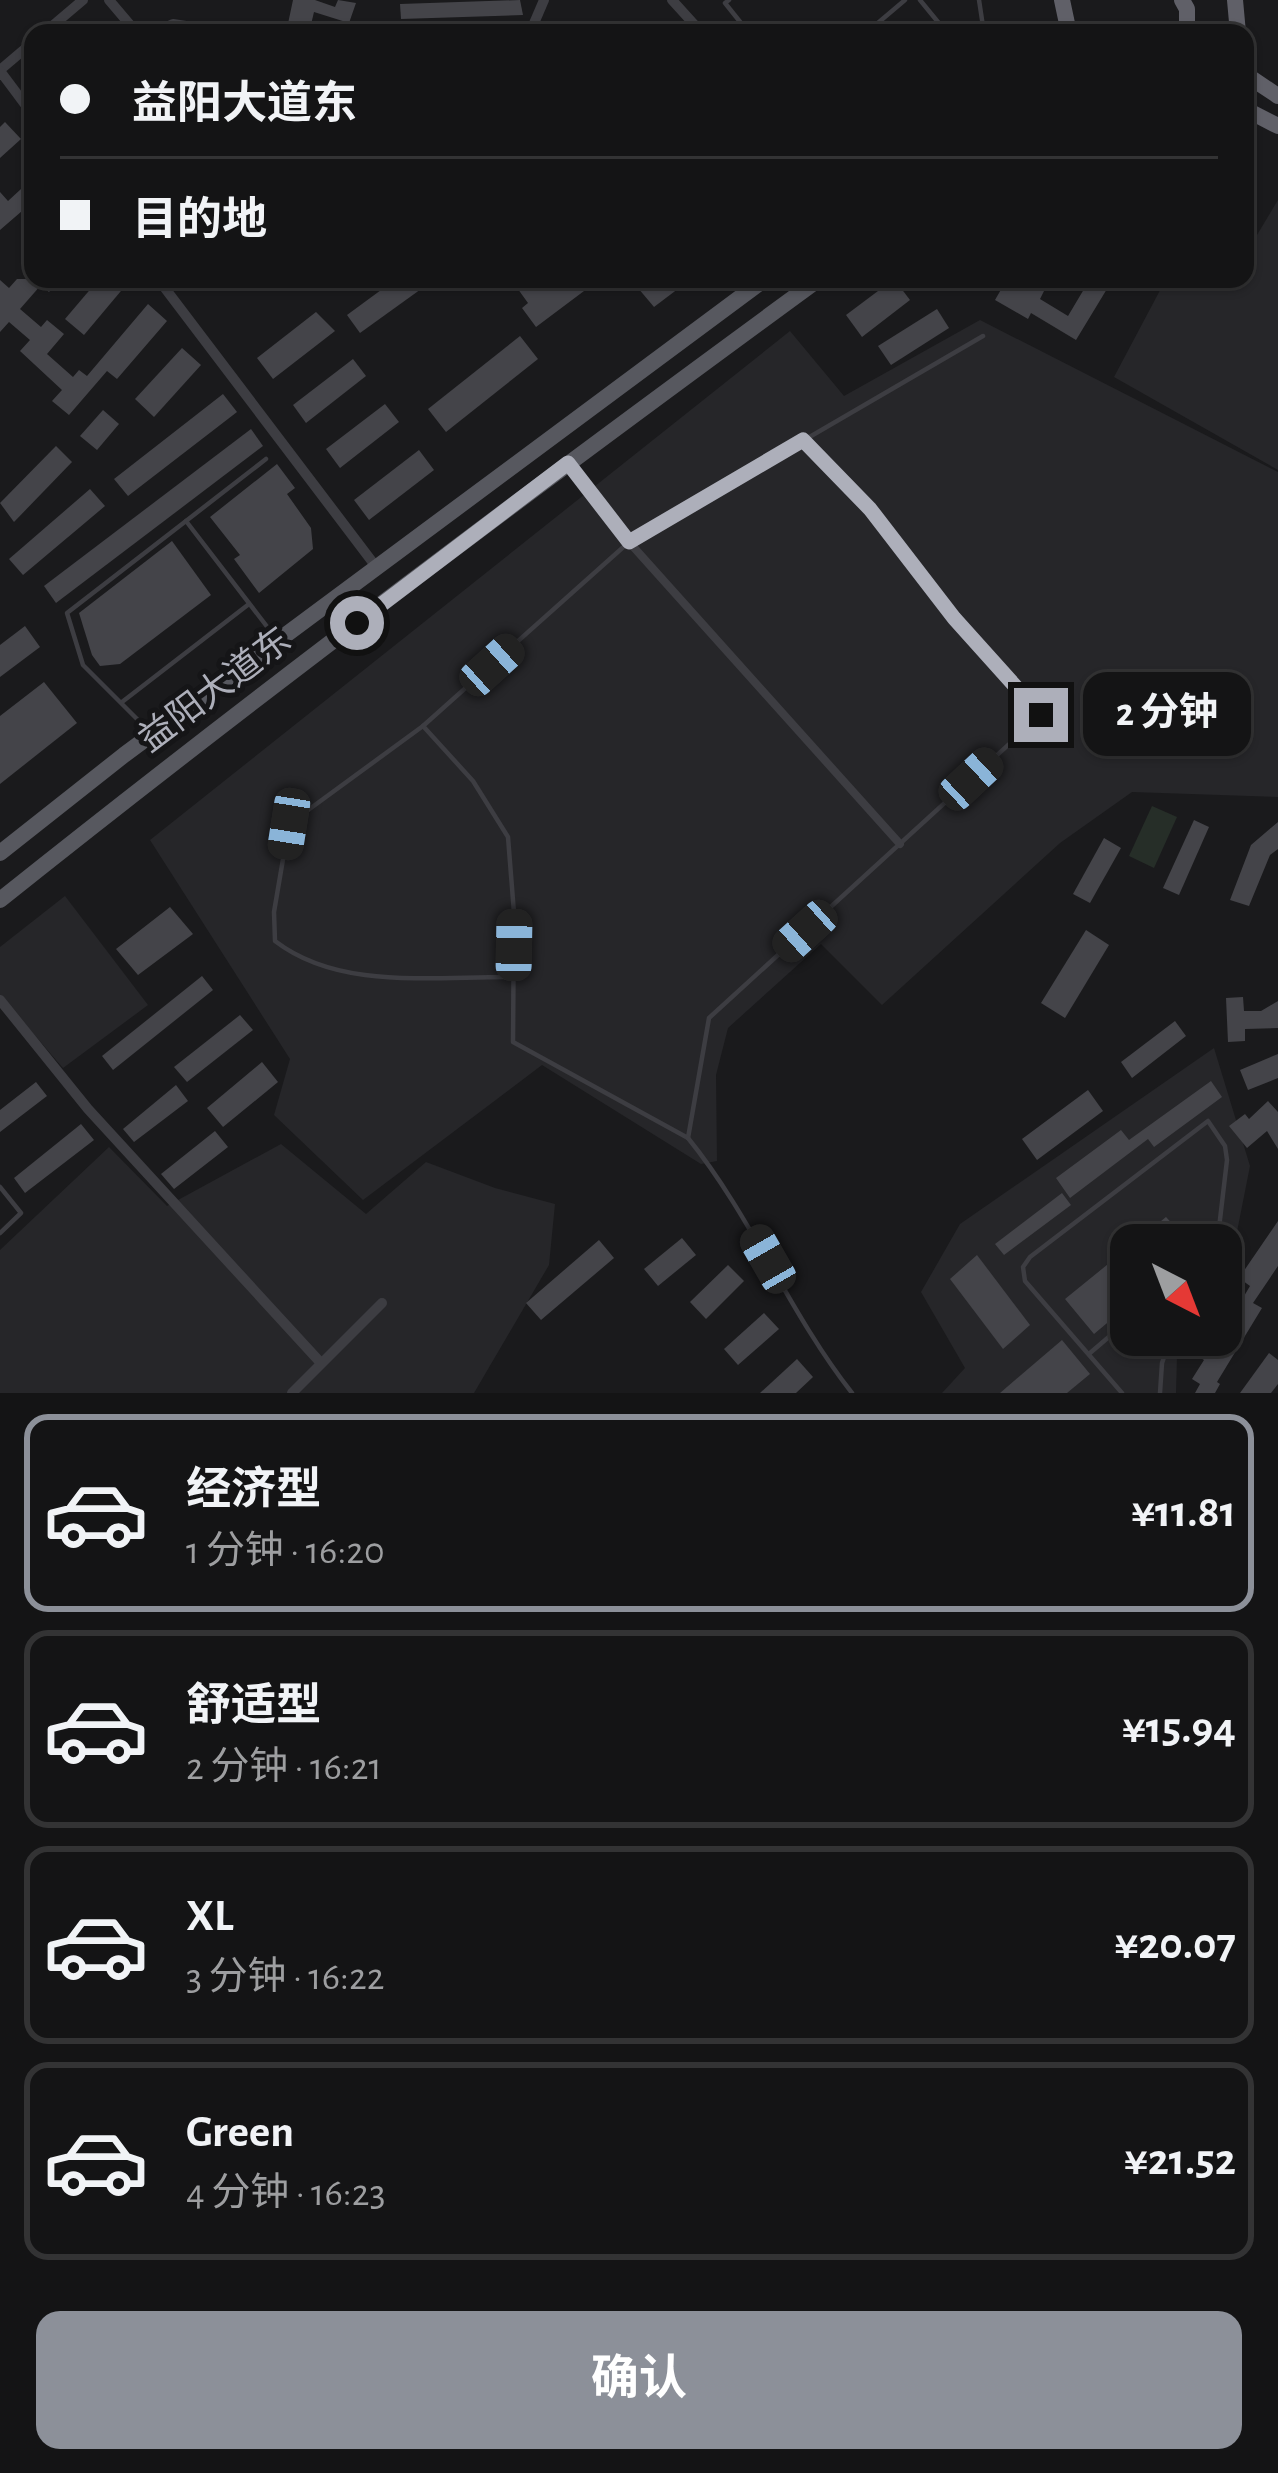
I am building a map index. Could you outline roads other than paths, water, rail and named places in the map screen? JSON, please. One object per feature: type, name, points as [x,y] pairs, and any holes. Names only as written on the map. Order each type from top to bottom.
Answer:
[{"type":"main road","points":[[0,854],[152,734],[753,288]]},
{"type":"main road","name":"益阳大道东","points":[[0,900],[568,463],[808,288]]},
{"type":"street","points":[[54,24],[82,0]]},
{"type":"street","points":[[109,0],[129,24]]},
{"type":"street","points":[[672,0],[694,24]]},
{"type":"street","points":[[24,50],[0,71],[24,103]]},
{"type":"street","points":[[165,288],[377,568]]},
{"type":"street","points":[[629,542],[900,844]]},
{"type":"street","points":[[0,1000],[101,1125],[320,1362]]},
{"type":"street","points":[[292,1393],[382,1303]]},
{"type":"lane","points":[[877,24],[905,0]]},
{"type":"lane","points":[[920,0],[939,24]]},
{"type":"lane","points":[[513,977],[348,974],[301,961],[275,941],[274,912],[289,824],[423,726],[629,542],[982,336]]},
{"type":"lane","points":[[688,1138],[709,1018],[1041,715],[954,618],[870,509],[803,440]]},
{"type":"lane","points":[[152,734],[83,665],[67,613],[266,459]]},
{"type":"lane","points":[[568,463],[629,542]]},
{"type":"lane","points":[[186,521],[278,641]]},
{"type":"lane","points":[[122,702],[249,604]]},
{"type":"lane","points":[[423,726],[473,781],[508,837],[514,913],[513,1042],[688,1138],[722,1180],[820,1352],[852,1393]]},
{"type":"lane","points":[[1122,1393],[1025,1281],[1023,1267],[1208,1121],[1226,1146],[1219,1224]]},
{"type":"lane","points":[[0,1187],[21,1214],[0,1233]]},
{"type":"lane","points":[[1089,1354],[1110,1336]]},
{"type":"lane","points":[[1160,1393],[1164,1356]]}]
